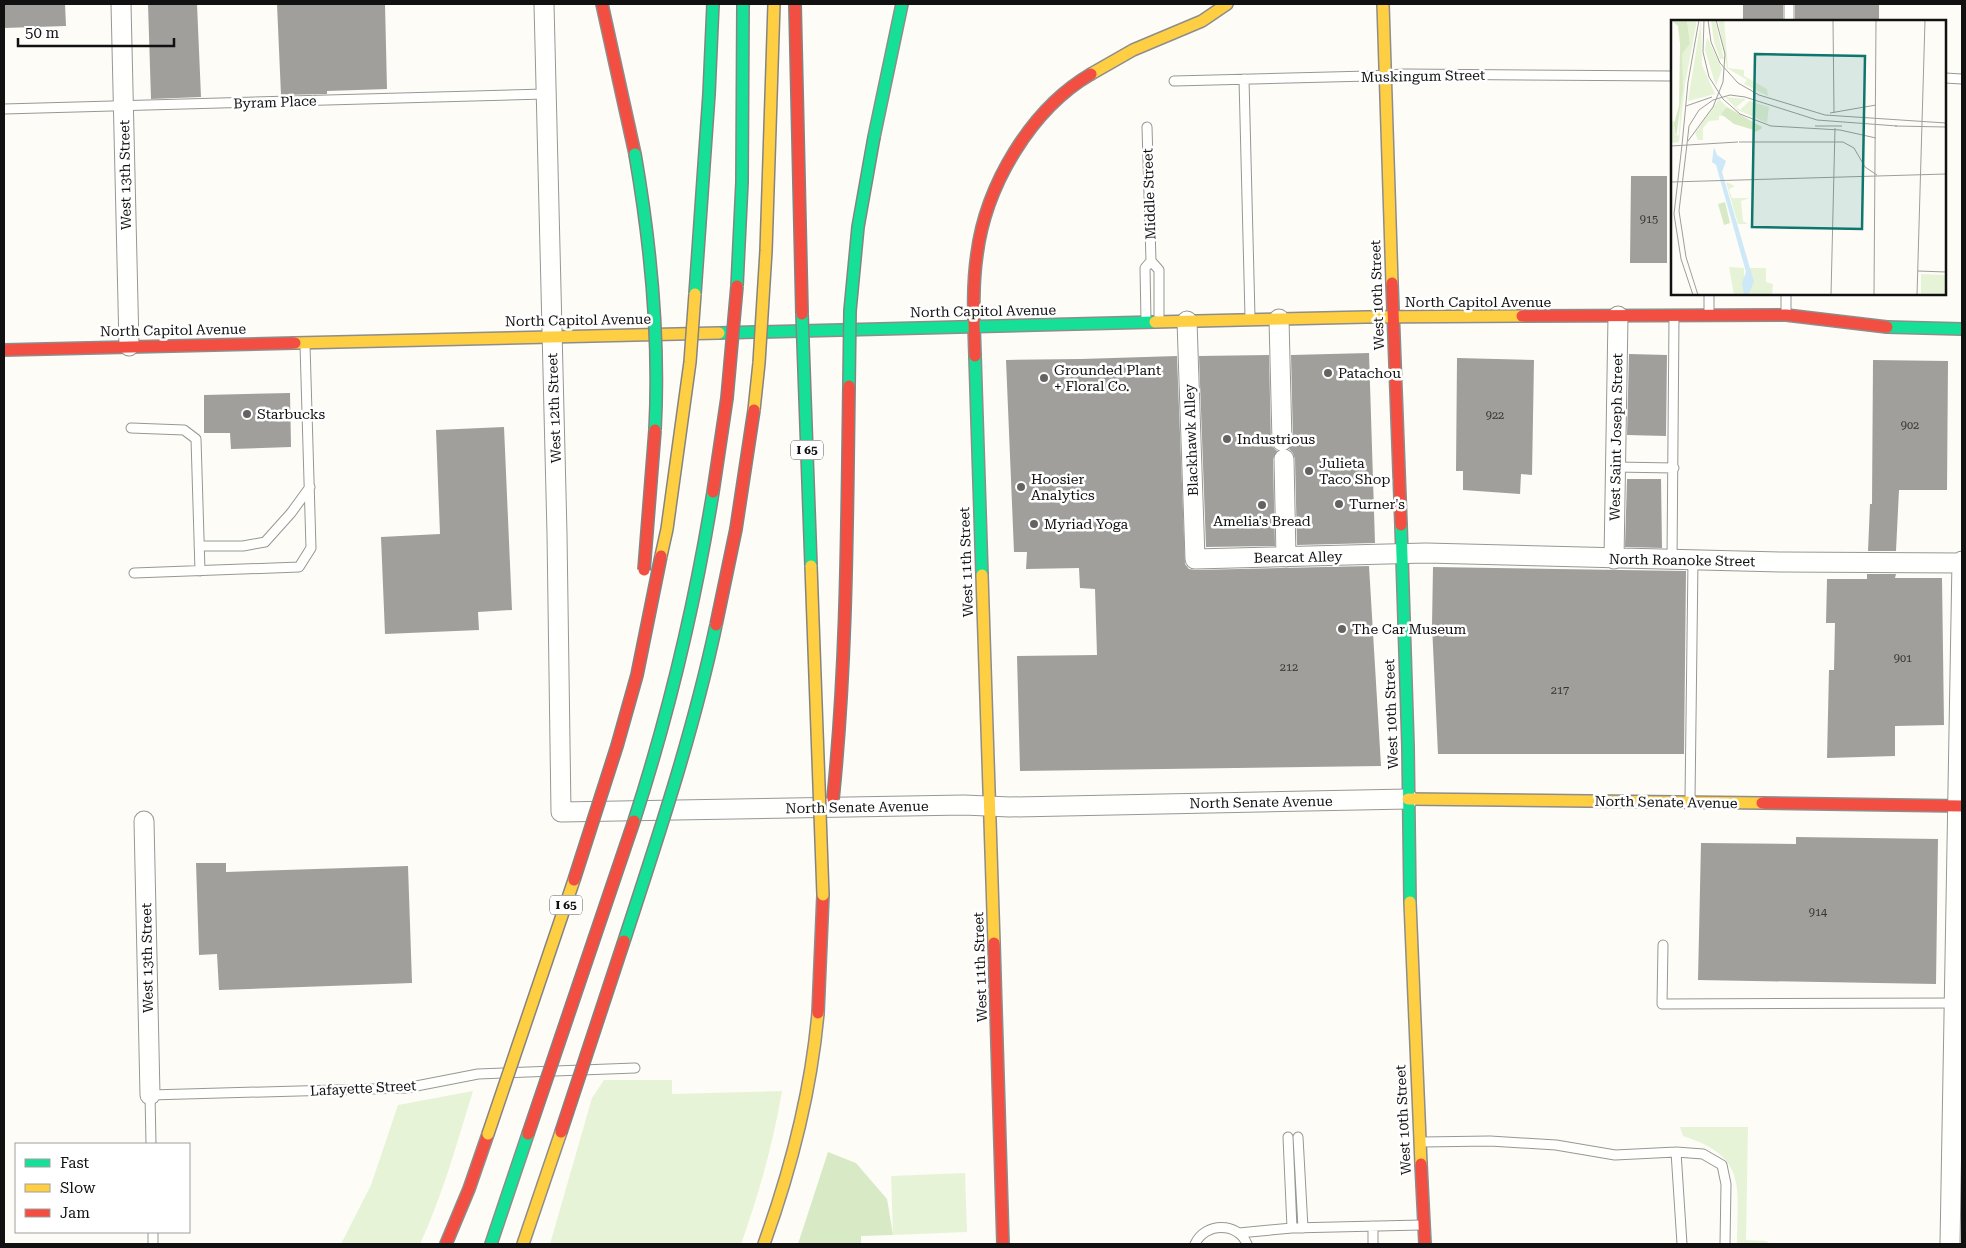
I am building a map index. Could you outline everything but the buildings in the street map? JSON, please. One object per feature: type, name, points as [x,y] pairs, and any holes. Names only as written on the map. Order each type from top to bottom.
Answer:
[{"type":"main road","points":[[602,4],[635,154],[649,248],[657,353],[655,421],[637,675]]},
{"type":"main road","name":"I 65","points":[[446,1244],[469,1189],[589,836],[637,675],[667,529],[690,362],[713,4]]},
{"type":"main road","points":[[491,1244],[618,868],[658,742],[678,670],[702,558],[725,411],[735,312],[739,218],[743,4]]},
{"type":"main road","points":[[523,1244],[677,779],[708,662],[736,529],[759,363],[766,251],[774,4]]},
{"type":"main road","name":"I 65","points":[[764,1244],[791,1164],[806,1098],[817,1019],[823,896],[800,252],[795,4]]},
{"type":"main road","points":[[823,896],[839,742],[847,528],[850,311],[858,226],[874,137],[902,4]]},
{"type":"main road","name":"West 11th Street","points":[[1003,1244],[974,326],[974,265],[982,226],[998,178],[1025,135],[1064,94],[1102,66],[1137,48],[1199,23],[1227,4]]},
{"type":"main road","name":"West 10th Street","points":[[1383,4],[1401,554],[1408,799],[1407,838],[1425,1244]]},
{"type":"main road","name":"North Capitol Avenue","points":[[4,350],[1393,317],[1786,315],[1884,327],[1962,329]]},
{"type":"main road","name":"North Senate Avenue","points":[[1408,799],[1960,806]]},
{"type":"street","name":"West 13th Street","points":[[121,4],[129,346]]},
{"type":"street","name":"West 12th Street","points":[[544,4],[558,593],[561,812]]},
{"type":"street","name":"West Saint Joseph Street","points":[[1614,559],[1618,316]]},
{"type":"street","points":[[1279,319],[1286,557]]},
{"type":"street","name":"Blackhawk Alley","points":[[1187,321],[1195,559]]},
{"type":"street","name":"North Roanoke Street","points":[[1401,554],[1426,553],[1672,560],[1962,562]]},
{"type":"street","name":"Bearcat Alley","points":[[1195,559],[1401,554]]},
{"type":"street","points":[[1950,1244],[1960,806],[1962,562]]},
{"type":"street","name":"North Senate Avenue","points":[[561,812],[1408,799]]},
{"type":"street","name":"West 13th Street","points":[[144,821],[150,1095]]},
{"type":"lane","points":[[1789,4],[1789,20]]},
{"type":"lane","name":"Muskingum Street","points":[[1174,81],[1412,74],[1671,76]]},
{"type":"lane","points":[[1946,78],[1962,79]]},
{"type":"lane","points":[[1244,79],[1250,320]]},
{"type":"lane","name":"Byram Place","points":[[4,109],[546,94]]},
{"type":"lane","name":"Middle Street","points":[[1147,127],[1152,261],[1159,270],[1159,322]]},
{"type":"lane","name":"Middle Street","points":[[1146,322],[1145,268],[1152,261]]},
{"type":"lane","points":[[1709,295],[1709,316]]},
{"type":"lane","points":[[1786,295],[1786,315]]},
{"type":"lane","points":[[1672,560],[1674,316]]},
{"type":"lane","points":[[134,573],[299,567],[312,548],[305,343]]},
{"type":"lane","points":[[131,428],[184,430],[196,439],[200,571]]},
{"type":"lane","points":[[1615,467],[1674,468]]},
{"type":"lane","points":[[200,546],[243,546],[264,542],[291,513],[310,487]]},
{"type":"lane","points":[[1690,802],[1693,560]]},
{"type":"lane","points":[[1663,945],[1662,1004],[1955,1003]]},
{"type":"lane","name":"Lafayette Street","points":[[150,1095],[406,1088],[478,1074],[635,1068]]},
{"type":"lane","points":[[150,1095],[151,1143]]},
{"type":"lane","points":[[1288,1137],[1292,1228]]},
{"type":"lane","points":[[1298,1137],[1303,1228]]},
{"type":"lane","points":[[1420,1142],[1490,1141],[1540,1144],[1615,1155],[1676,1152],[1703,1154],[1722,1164],[1726,1184],[1725,1244]]},
{"type":"lane","points":[[1676,1152],[1682,1244]]},
{"type":"lane","points":[[532,1244],[544,1182]]},
{"type":"lane","points":[[1195,1244],[1204,1233],[1213,1228],[1223,1227],[1239,1233],[1292,1228],[1424,1225]]},
{"type":"lane","points":[[1373,1244],[1374,1226]]},
{"type":"lane","points":[[1239,1233],[1247,1244]]},
{"type":"green space","points":[[604,1080],[672,1080],[672,1094],[782,1091],[765,1169],[741,1244],[550,1244],[592,1098]]},
{"type":"green space","points":[[473,1091],[443,1188],[420,1244],[341,1244],[371,1185],[398,1105]]},
{"type":"green space","points":[[1680,1127],[1748,1127],[1746,1240],[1766,1241],[1770,1244],[1737,1244],[1737,1190],[1729,1164],[1719,1154],[1704,1144],[1683,1136]]},
{"type":"green space","points":[[828,1152],[856,1163],[887,1199],[893,1235],[861,1236],[861,1244],[798,1244]]},
{"type":"green space","points":[[965,1173],[967,1232],[893,1235],[891,1176]]},
{"type":"traffic: fast","points":[[695,294],[709,94],[713,4]]},
{"type":"traffic: fast","points":[[737,286],[742,182],[743,4]]},
{"type":"traffic: fast","points":[[874,137],[902,4]]},
{"type":"traffic: fast","points":[[849,386],[850,311],[858,227],[874,137]]},
{"type":"traffic: fast","points":[[635,154],[646,223],[653,291],[656,360],[655,430]]},
{"type":"traffic: fast","points":[[802,314],[811,566]]},
{"type":"traffic: fast","points":[[719,333],[1155,322]]},
{"type":"traffic: fast","points":[[1887,327],[1962,329]]},
{"type":"traffic: fast","points":[[975,356],[982,575]]},
{"type":"traffic: fast","points":[[634,821],[659,740],[680,658],[713,492]]},
{"type":"traffic: fast","points":[[1401,525],[1408,747],[1410,902]]},
{"type":"traffic: fast","points":[[624,941],[686,745],[716,625]]},
{"type":"traffic: fast","points":[[491,1244],[528,1134]]},
{"type":"traffic: slow","points":[[754,410],[766,251],[774,4]]},
{"type":"traffic: slow","points":[[1091,74],[1133,50],[1202,21],[1227,4]]},
{"type":"traffic: slow","points":[[1383,4],[1392,283]]},
{"type":"traffic: slow","points":[[661,556],[667,529],[690,362],[695,294]]},
{"type":"traffic: slow","points":[[1155,322],[1366,317],[1522,316]]},
{"type":"traffic: slow","points":[[295,343],[719,333]]},
{"type":"traffic: slow","points":[[811,566],[823,895]]},
{"type":"traffic: slow","points":[[982,575],[994,943]]},
{"type":"traffic: slow","points":[[1408,799],[1762,803]]},
{"type":"traffic: slow","points":[[488,1134],[574,880]]},
{"type":"traffic: slow","points":[[1410,902],[1421,1164]]},
{"type":"traffic: slow","points":[[764,1244],[783,1187],[805,1101],[818,1013]]},
{"type":"traffic: slow","points":[[523,1244],[561,1132]]},
{"type":"traffic: jam","points":[[602,4],[635,154]]},
{"type":"traffic: jam","points":[[795,4],[802,314]]},
{"type":"traffic: jam","points":[[975,356],[975,267],[982,228],[990,202],[1001,176],[1031,128],[1049,107],[1069,89],[1091,74]]},
{"type":"traffic: jam","points":[[1392,283],[1401,525]]},
{"type":"traffic: jam","points":[[713,492],[727,398],[737,286]]},
{"type":"traffic: jam","points":[[1522,316],[1786,315],[1887,327]]},
{"type":"traffic: jam","points":[[4,350],[295,343]]},
{"type":"traffic: jam","points":[[833,799],[844,644],[849,386]]},
{"type":"traffic: jam","points":[[716,625],[736,529],[754,410]]},
{"type":"traffic: jam","points":[[644,570],[655,430]]},
{"type":"traffic: jam","points":[[574,880],[617,746],[637,675],[661,556]]},
{"type":"traffic: jam","points":[[1762,803],[1962,806]]},
{"type":"traffic: jam","points":[[528,1134],[634,821]]},
{"type":"traffic: jam","points":[[818,1013],[823,895]]},
{"type":"traffic: jam","points":[[561,1132],[624,941]]},
{"type":"traffic: jam","points":[[994,943],[1003,1244]]},
{"type":"traffic: jam","points":[[446,1244],[469,1189],[488,1134]]},
{"type":"traffic: jam","points":[[1421,1164],[1425,1244]]},
{"type":"place","name":"Patachou","points":[[1328,373]]},
{"type":"place","name":"Grounded Plant + Floral Co.","points":[[1044,378]]},
{"type":"place","name":"Starbucks","points":[[247,414]]},
{"type":"place","name":"Industrious","points":[[1227,439]]},
{"type":"place","name":"Julieta Taco Shop","points":[[1309,471]]},
{"type":"place","name":"Hoosier Analytics","points":[[1021,487]]},
{"type":"place","name":"Turner's","points":[[1339,504]]},
{"type":"place","name":"Amelia's Bread","points":[[1262,505]]},
{"type":"place","name":"Myriad Yoga","points":[[1034,524]]},
{"type":"place","name":"The Car Museum","points":[[1342,629]]}]
